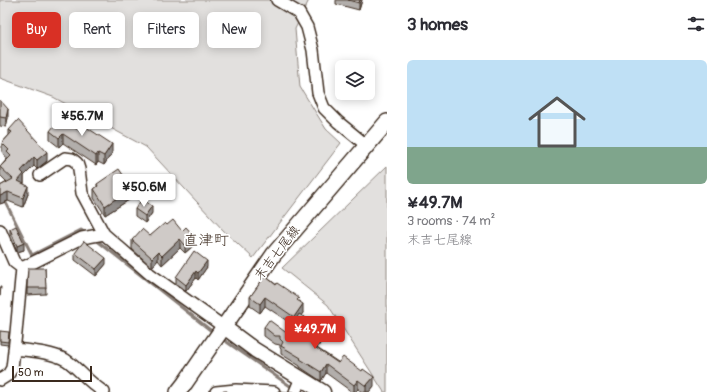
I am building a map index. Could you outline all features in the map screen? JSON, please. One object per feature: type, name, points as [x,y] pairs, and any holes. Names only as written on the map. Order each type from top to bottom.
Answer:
[{"type":"main road","name":"末吉七尾線","points":[[178,392],[274,254],[387,122]]},
{"type":"street","points":[[277,0],[299,13],[307,27],[313,50],[318,93],[324,108],[338,122],[366,145]]},
{"type":"street","points":[[40,175],[65,158],[72,159],[77,163],[80,169],[82,193],[104,234],[150,274],[255,350],[323,392]]},
{"type":"street","points":[[0,230],[14,262],[22,268]]},
{"type":"street","points":[[22,268],[82,238],[104,234]]},
{"type":"street","points":[[0,380],[10,372],[14,349],[22,268]]},
{"type":"street","points":[[14,349],[48,353],[66,361],[97,388],[104,392]]},
{"type":"street","points":[[295,392],[301,378]]},
{"type":"street","points":[[216,392],[236,390],[274,392]]},
{"type":"shaded area","points":[[0,0],[309,0],[295,29],[300,87],[326,129],[341,143],[253,258],[223,230],[146,147],[53,97],[0,78]]},
{"type":"shaded area","points":[[387,166],[387,392],[384,392],[328,305],[282,268]]},
{"type":"building","points":[[348,0],[360,0],[359,3]]},
{"type":"building","points":[[0,100],[8,109],[6,118],[0,117]]},
{"type":"building","points":[[61,117],[79,131],[83,125],[112,144],[104,156],[98,153],[96,156],[63,134],[59,138],[50,131]]},
{"type":"building","points":[[18,120],[47,152],[37,160],[34,157],[21,171],[24,174],[18,181],[28,186],[23,198],[8,192],[0,196],[0,186],[13,179],[0,167],[11,156],[7,152],[9,150],[2,143],[12,132],[9,130]]},
{"type":"building","points":[[119,169],[132,188],[105,206],[94,189],[98,186],[97,184]]},
{"type":"building","points":[[142,199],[152,206],[145,216],[135,209]]},
{"type":"building","points":[[173,220],[182,231],[186,227],[194,236],[185,245],[180,239],[162,256],[158,252],[152,258],[132,240],[142,229],[150,236],[165,223],[167,225]]},
{"type":"building","points":[[16,226],[24,243],[17,246],[10,229]]},
{"type":"building","points":[[84,241],[106,258],[96,269],[75,253]]},
{"type":"building","points":[[194,251],[207,261],[198,273],[196,271],[186,285],[176,277]]},
{"type":"building","points":[[28,268],[45,268],[46,288],[27,288]]},
{"type":"building","points":[[265,276],[276,285],[277,283],[299,298],[297,300],[303,304],[294,317],[265,297],[260,304],[250,297]]},
{"type":"building","points":[[299,314],[316,324],[314,329],[321,333],[313,346],[338,363],[343,357],[362,371],[363,369],[374,377],[366,386],[358,380],[354,385],[326,364],[321,372],[281,346],[283,342],[280,339],[280,336],[275,336],[264,327],[269,320],[288,334]]},
{"type":"building","points":[[0,331],[9,332],[8,342],[0,341]]},
{"type":"waterway","points":[[4,199],[32,255],[81,230],[87,234]]},
{"type":"waterway","points":[[95,239],[214,333]]},
{"type":"waterway","points":[[221,338],[293,388]]},
{"type":"district","name":"直津町","points":[[206,240]]}]
